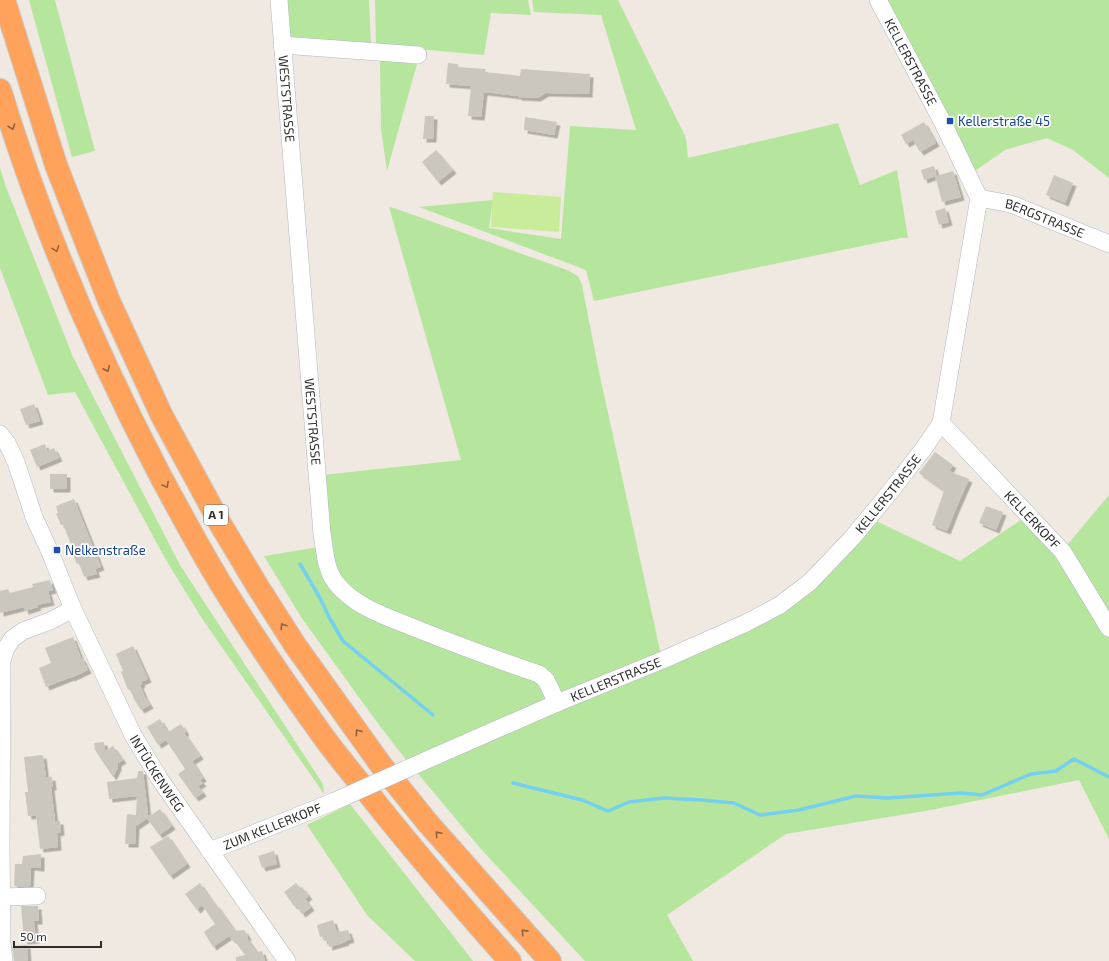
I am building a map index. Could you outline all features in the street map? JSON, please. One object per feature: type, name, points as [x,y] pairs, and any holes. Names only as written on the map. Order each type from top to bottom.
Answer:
[{"type":"highway","name":"A 1","points":[[4,0],[56,165],[109,301],[162,416],[221,525],[295,645],[382,765],[427,822],[550,961]]},
{"type":"highway","name":"A 1","points":[[0,90],[30,182],[68,280],[106,366],[144,443],[192,534],[228,596],[266,655],[319,731],[406,841],[464,910],[510,961]]},
{"type":"street","name":"WESTSTRASSE","points":[[279,0],[322,534],[329,573],[343,590],[365,608],[539,674],[546,680],[557,703]]},
{"type":"street","name":"KELLERSTRASSE","points":[[335,801],[557,703],[665,659],[746,623],[780,604],[810,582],[852,538],[924,448],[940,423],[979,198],[943,123],[878,0]]},
{"type":"street","points":[[282,45],[418,55]]},
{"type":"street","name":"BERGSTRASSE","points":[[979,198],[1011,204],[1109,244]]},
{"type":"street","name":"KELLERKOPF","points":[[940,423],[1062,552],[1109,628]]},
{"type":"street","name":"INTÜCKENWEG","points":[[0,434],[16,462],[34,517],[57,568],[73,609],[133,735],[159,778],[287,961]]},
{"type":"street","points":[[4,961],[1,795],[2,661],[5,650],[12,639],[23,631],[50,621],[73,609]]},
{"type":"street","name":"ZUM KELLERKOPF","points":[[210,852],[335,801]]},
{"type":"street","points":[[2,897],[37,896]]},
{"type":"green space","points":[[29,0],[55,0],[95,151],[72,157]]},
{"type":"green space","points":[[283,0],[369,0],[371,47],[286,38]]},
{"type":"green space","points":[[375,0],[528,0],[531,15],[491,13],[484,55],[376,47]]},
{"type":"green space","points":[[532,0],[618,0],[686,138],[688,158],[838,123],[860,185],[897,170],[908,238],[901,238],[594,301],[586,270],[419,207],[493,200],[489,228],[561,239],[570,126],[636,130],[601,15],[534,12]]},
{"type":"green space","points":[[883,0],[1109,0],[1109,178],[1073,150],[1047,138],[1005,150],[972,173]]},
{"type":"green space","points":[[380,60],[417,64],[387,171],[381,129]]},
{"type":"green space","points":[[0,168],[6,187],[73,357],[180,565],[323,784],[324,794],[203,620],[166,560],[75,392],[48,395],[0,268]]},
{"type":"green space","points":[[493,192],[561,197],[559,232],[491,227]]},
{"type":"green space","points":[[389,207],[567,270],[578,276],[582,285],[598,367],[661,655],[557,700],[546,673],[367,604],[334,571],[323,475],[461,460]]},
{"type":"green space","points":[[1109,495],[1109,621],[1064,549]]},
{"type":"green space","points":[[1024,518],[1058,556],[1109,637],[1109,839],[1079,780],[931,810],[786,834],[667,915],[693,961],[585,961],[480,848],[395,746],[301,617],[264,556],[319,547],[341,595],[537,675],[555,707],[748,629],[876,521],[960,561]]},
{"type":"green space","points":[[350,804],[473,961],[415,961],[367,915],[307,825]]},
{"type":"building","points":[[448,63],[458,64],[458,67],[486,69],[485,72],[520,76],[521,69],[590,74],[589,94],[546,93],[537,98],[484,92],[481,117],[468,116],[471,86],[446,84]]},
{"type":"building","points":[[425,116],[434,116],[433,139],[423,139]]},
{"type":"building","points":[[525,117],[557,122],[554,135],[524,130]]},
{"type":"building","points":[[924,122],[936,143],[920,152],[913,140],[906,144],[901,135]]},
{"type":"building","points":[[436,150],[453,170],[438,182],[422,162]]},
{"type":"building","points":[[934,166],[937,176],[953,171],[961,197],[942,202],[935,176],[924,180],[921,170]]},
{"type":"building","points":[[1054,175],[1073,183],[1065,203],[1046,195]]},
{"type":"building","points":[[945,208],[949,222],[939,225],[935,211]]},
{"type":"building","points":[[34,404],[40,421],[26,425],[20,409]]},
{"type":"building","points":[[45,444],[47,451],[54,448],[59,458],[37,467],[30,450]]},
{"type":"building","points":[[935,452],[953,465],[949,471],[969,479],[947,531],[932,525],[944,491],[919,473]]},
{"type":"building","points":[[50,474],[67,474],[67,489],[50,489]]},
{"type":"building","points":[[74,499],[101,567],[95,569],[97,574],[84,577],[79,563],[77,564],[72,553],[74,552],[63,524],[61,525],[56,514],[58,513],[56,506]]},
{"type":"building","points":[[986,506],[1003,512],[996,530],[979,523]]},
{"type":"building","points":[[50,580],[53,590],[48,591],[51,602],[37,605],[38,607],[25,611],[24,607],[0,613],[0,591],[8,589],[10,593],[33,587],[32,584]]},
{"type":"building","points":[[73,637],[81,658],[88,670],[46,687],[39,668],[51,663],[45,648]]},
{"type":"building","points":[[133,646],[148,679],[141,682],[142,684],[140,685],[150,705],[141,710],[130,689],[128,690],[121,672],[123,671],[116,654]]},
{"type":"building","points":[[160,719],[168,732],[181,724],[186,732],[184,733],[200,756],[192,761],[203,778],[200,780],[203,783],[198,786],[203,793],[195,798],[178,774],[185,769],[166,740],[158,745],[147,727]]},
{"type":"building","points":[[104,742],[105,751],[113,746],[123,760],[118,763],[118,767],[113,777],[95,750],[94,743]]},
{"type":"building","points":[[43,755],[46,778],[52,777],[53,787],[51,787],[55,821],[60,821],[61,832],[57,833],[58,847],[40,849],[36,815],[28,816],[25,792],[28,792],[24,757]]},
{"type":"building","points":[[138,771],[143,771],[148,815],[152,815],[136,826],[135,844],[125,844],[127,814],[136,815],[137,796],[109,799],[107,782],[137,778]]},
{"type":"building","points":[[160,809],[172,826],[159,835],[147,818]]},
{"type":"building","points":[[168,836],[187,864],[170,876],[150,847]]},
{"type":"building","points":[[274,851],[277,864],[262,868],[258,856]]},
{"type":"building","points":[[41,854],[41,868],[31,867],[30,886],[14,886],[15,864],[22,864],[23,856]]},
{"type":"building","points":[[200,883],[235,931],[244,930],[248,936],[247,938],[257,952],[262,951],[265,961],[236,961],[236,957],[245,955],[234,940],[232,940],[229,936],[213,947],[204,932],[215,924],[202,905],[197,910],[185,894]]},
{"type":"building","points":[[296,883],[300,888],[302,887],[309,896],[305,899],[311,907],[302,914],[284,892]]},
{"type":"building","points":[[21,906],[38,906],[39,921],[34,921],[36,940],[24,941]]},
{"type":"building","points":[[333,920],[337,932],[348,930],[351,939],[329,947],[328,940],[324,941],[323,936],[320,937],[317,925]]},
{"type":"building","points":[[27,945],[28,961],[14,961],[12,946]]},
{"type":"waterway","points":[[300,564],[343,641],[433,715]]},
{"type":"waterway","points":[[513,783],[582,800],[608,811],[629,802],[664,798],[734,803],[760,815],[799,810],[856,796],[887,798],[962,793],[982,795],[1031,774],[1056,771],[1074,759],[1109,777]]},
{"type":"place","name":"Kellerstraße 45","points":[[950,121]]},
{"type":"place","name":"Nelkenstraße","points":[[57,550]]}]
